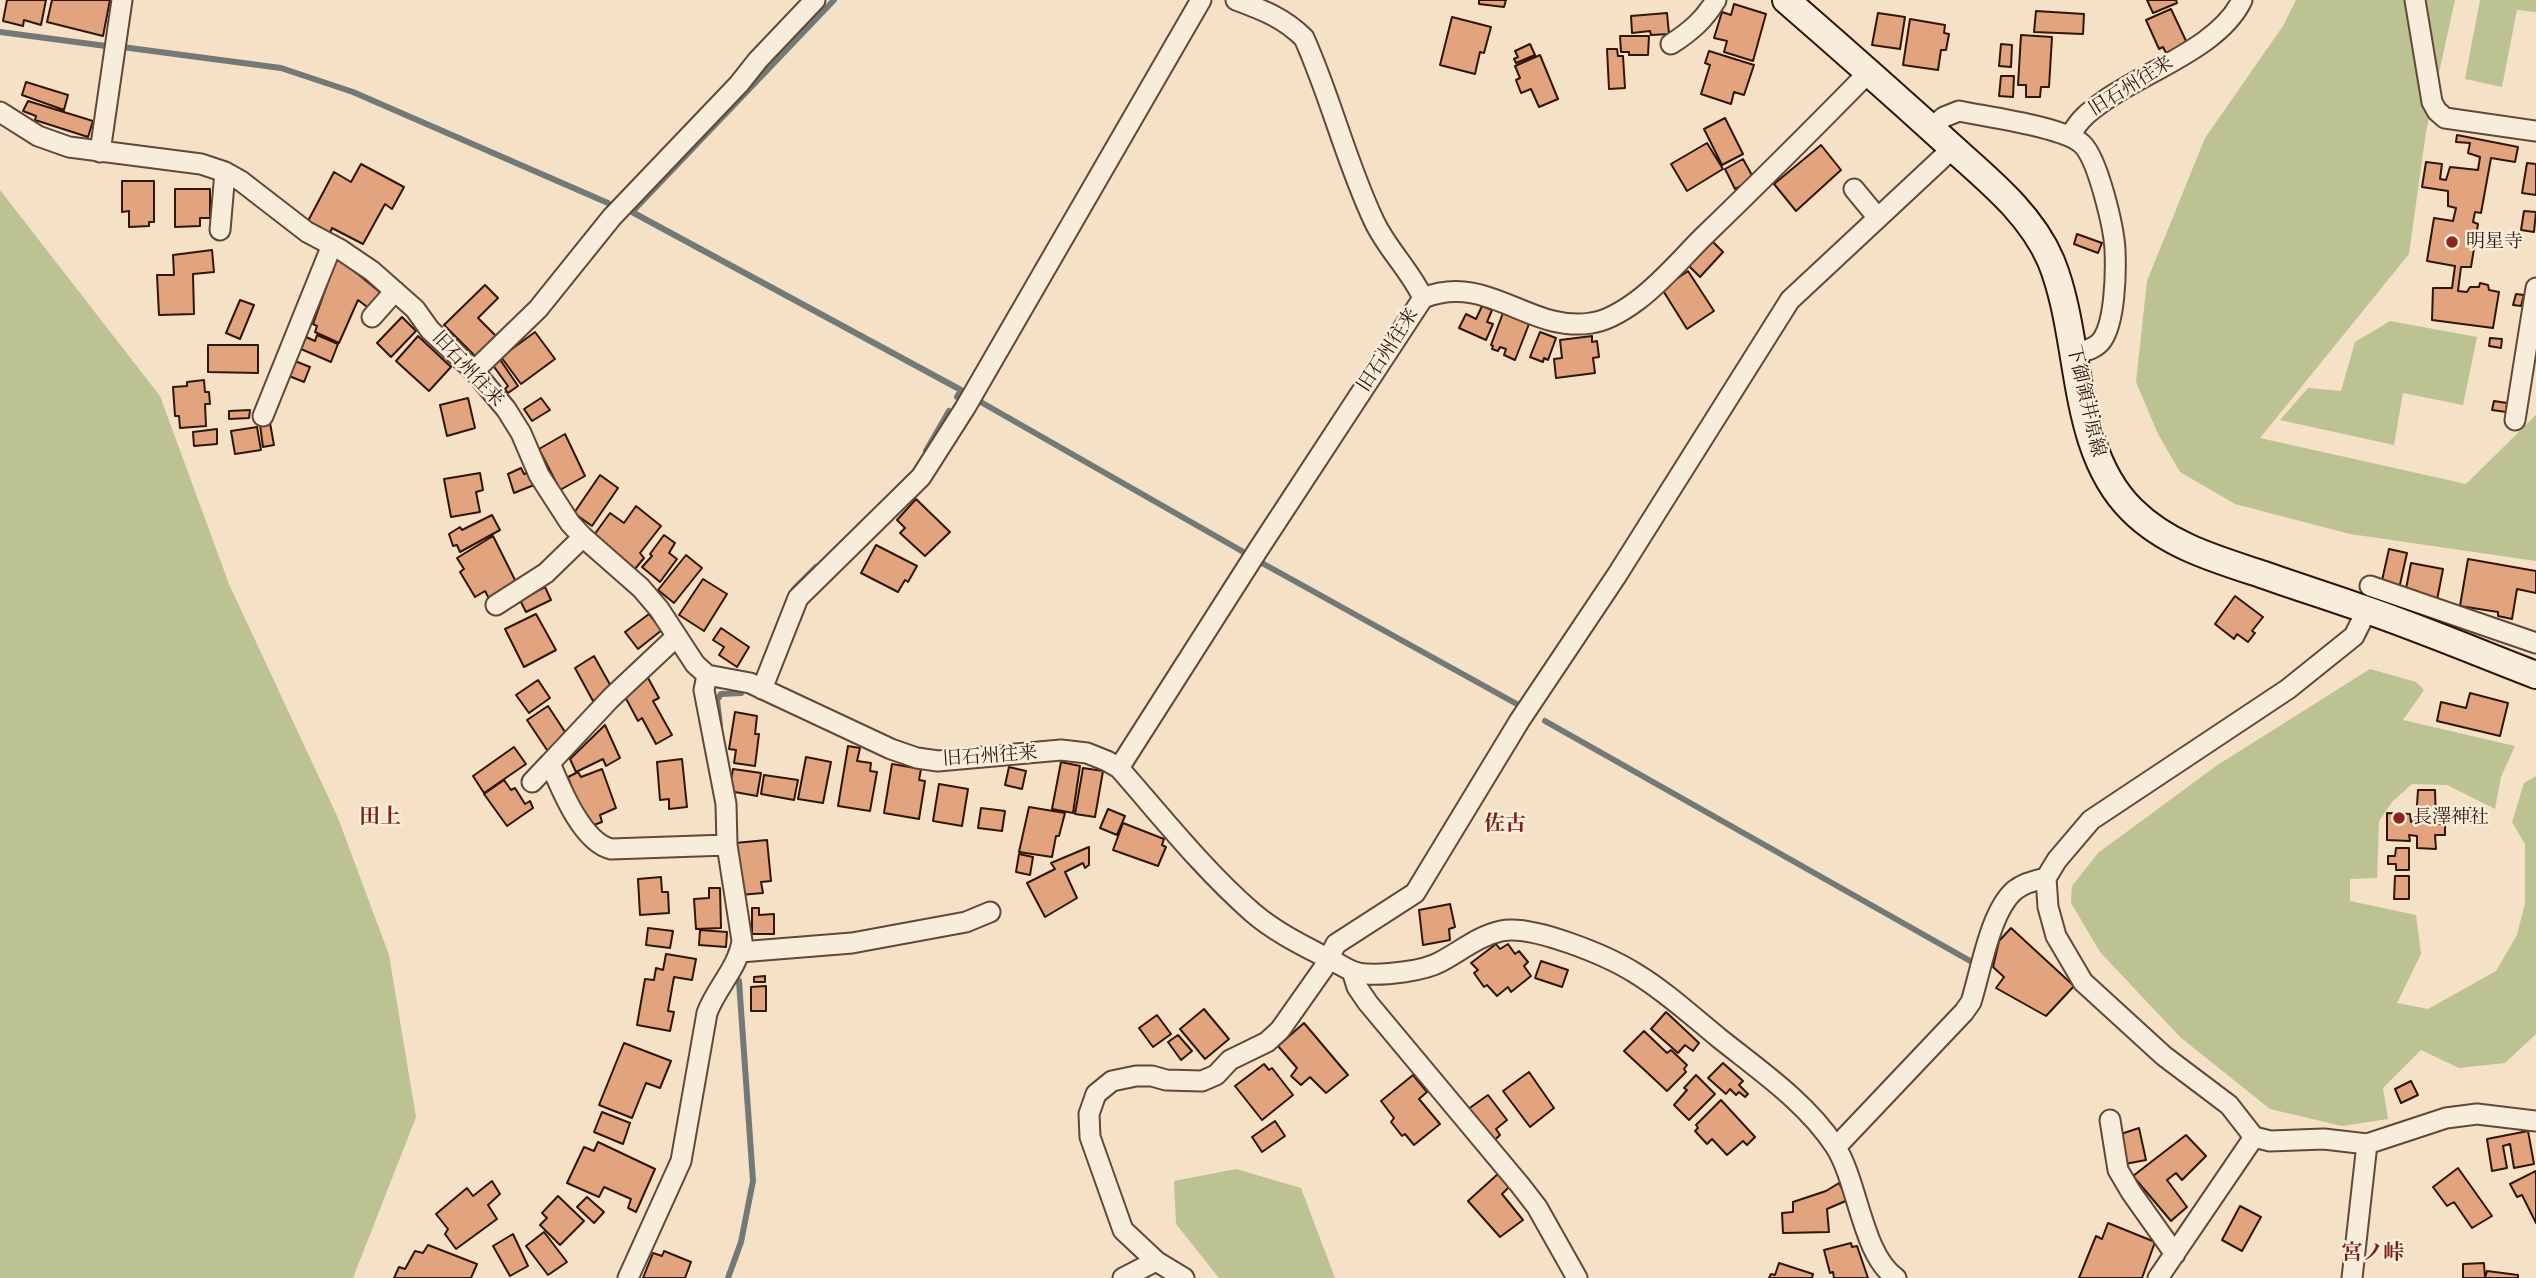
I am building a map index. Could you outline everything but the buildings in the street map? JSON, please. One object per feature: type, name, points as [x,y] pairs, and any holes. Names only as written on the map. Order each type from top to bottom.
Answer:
[{"type":"main road","name":"下御領井原線","points":[[1786,0],[1993,184],[2035,234],[2050,260],[2061,295],[2097,459],[2115,489],[2138,516],[2174,542],[2211,558],[2369,598],[2536,675]]},
{"type":"street","points":[[100,152],[122,0]]},
{"type":"street","points":[[474,371],[538,309],[612,217],[815,0]]},
{"type":"street","points":[[762,689],[798,598],[921,477],[965,408],[1201,0]]},
{"type":"street","points":[[1236,0],[1277,15],[1291,24],[1304,38],[1376,225],[1390,250],[1413,278],[1423,298]]},
{"type":"street","points":[[1671,44],[1691,31],[1716,0]]},
{"type":"street","name":"旧石州往来","points":[[2071,135],[2084,116],[2122,88],[2214,36],[2236,12],[2242,0]]},
{"type":"street","points":[[2415,0],[2432,102],[2437,111],[2445,118],[2536,131]]},
{"type":"street","name":"旧石州往来","points":[[0,112],[38,136],[69,147],[201,163],[225,172],[241,181],[307,232],[372,271],[415,309],[430,330],[474,371],[506,409],[521,433],[539,475],[570,523],[641,588],[695,664],[707,674],[750,683],[891,749],[917,758],[938,761],[1061,750],[1087,753],[1119,768],[1265,538],[1423,298],[1437,292],[1471,291],[1547,320],[1567,324],[1592,323],[1611,316],[1638,300],[1757,186],[1868,72]]},
{"type":"street","points":[[1931,128],[1944,117],[1959,111],[2071,135],[2089,151],[2106,205],[2115,249],[2109,325],[2102,341],[2092,349],[2074,354]]},
{"type":"street","points":[[1184,1278],[1156,1261],[1124,1230],[1090,1137],[1089,1114],[1096,1094],[1112,1081],[1136,1076],[1202,1081],[1216,1074],[1230,1060],[1267,1042],[1280,1030],[1323,970],[1336,944],[1415,893],[1520,720],[1617,575],[1790,300],[1953,148]]},
{"type":"street","points":[[220,230],[225,172]]},
{"type":"street","points":[[1854,189],[1878,218]]},
{"type":"street","points":[[262,416],[332,245]]},
{"type":"street","points":[[2515,420],[2536,288]]},
{"type":"street","points":[[372,317],[395,291]]},
{"type":"street","points":[[496,605],[546,573],[583,537]]},
{"type":"street","points":[[2536,643],[2369,598],[2354,636],[2288,689],[2091,820],[2057,860],[2046,878],[2048,907],[2056,936],[2083,982],[2164,1056],[2229,1105],[2254,1137],[2270,1141],[2324,1139],[2367,1144],[2446,1118],[2477,1114],[2536,1121]]},
{"type":"street","points":[[532,782],[611,698],[677,636]]},
{"type":"street","points":[[628,1278],[681,1161],[707,1013],[711,1001],[740,952],[742,941],[727,845],[726,804],[705,690],[707,674]]},
{"type":"street","points":[[550,763],[573,811],[591,837],[603,847],[611,849],[727,845]]},
{"type":"street","points":[[1119,768],[1199,859],[1253,913],[1298,944],[1352,971],[1381,973],[1438,963],[1471,942],[1500,931],[1520,929],[1561,940],[1634,972],[1787,1093],[1819,1124],[1836,1147],[1846,1168],[1871,1243],[1889,1276]]},
{"type":"street","points":[[1836,1147],[1964,1012],[1971,1002],[1998,914],[2015,890],[2035,880],[2046,878]]},
{"type":"street","points":[[740,952],[852,943],[966,922],[990,912]]},
{"type":"street","points":[[1352,971],[1357,987],[1368,1003],[1497,1155],[1537,1207],[1577,1278]]},
{"type":"street","points":[[2110,1120],[2118,1170],[2175,1254]]},
{"type":"street","points":[[2158,1278],[2254,1137]]},
{"type":"street","points":[[2351,1278],[2367,1144]]},
{"type":"street","points":[[1123,1278],[1156,1261]]},
{"type":"green space","points":[[2296,0],[2455,0],[2426,132],[2409,254],[2260,438],[2466,484],[2536,415],[2536,561],[2350,534],[2235,504],[2180,472],[2158,434],[2136,382],[2147,281],[2205,138],[2283,26]]},
{"type":"green space","points":[[2480,0],[2536,0],[2536,12],[2517,10],[2502,87],[2465,79]]},
{"type":"green space","points":[[0,190],[160,396],[229,584],[338,818],[389,955],[416,1117],[353,1278],[0,1278]]},
{"type":"green space","points":[[2390,321],[2477,337],[2463,405],[2403,393],[2394,445],[2280,420],[2308,388],[2341,391],[2355,342]]},
{"type":"green space","points":[[2370,669],[2416,682],[2424,690],[2403,720],[2515,746],[2501,777],[2495,809],[2447,785],[2412,784],[2393,801],[2379,821],[2377,878],[2350,879],[2350,901],[2416,915],[2421,954],[2397,1003],[2428,1009],[2496,971],[2517,935],[2525,903],[2525,844],[2512,822],[2524,783],[2536,776],[2536,1034],[2505,1063],[2459,1068],[2421,1050],[2383,1088],[2388,1119],[2342,1126],[2270,1109],[2180,1037],[2100,952],[2071,903],[2072,886],[2098,853],[2216,766]]},
{"type":"green space","points":[[1236,1169],[1301,1188],[1335,1278],[1219,1278],[1176,1224],[1174,1181]]},
{"type":"waterway","points":[[834,0],[632,212],[961,390],[957,397]]},
{"type":"waterway","points":[[0,32],[106,46]]},
{"type":"waterway","points":[[122,47],[281,68],[353,92],[608,203]]},
{"type":"waterway","points":[[979,401],[1247,554]]},
{"type":"waterway","points":[[926,451],[949,411]]},
{"type":"waterway","points":[[1262,563],[1524,708]]},
{"type":"waterway","points":[[794,589],[816,567]]},
{"type":"waterway","points":[[720,725],[717,700],[721,694],[741,693]]},
{"type":"waterway","points":[[1545,721],[1972,962]]},
{"type":"waterway","points":[[728,1278],[741,1242],[753,1181],[739,981]]},
{"type":"place","name":"明星寺","points":[[2452,242]]},
{"type":"place","name":"長澤神社","points":[[2399,818]]},
{"type":"district","name":"田上","points":[[380,817]]},
{"type":"district","name":"佐古","points":[[1505,824]]},
{"type":"district","name":"宮ノ峠","points":[[2373,1253]]}]
